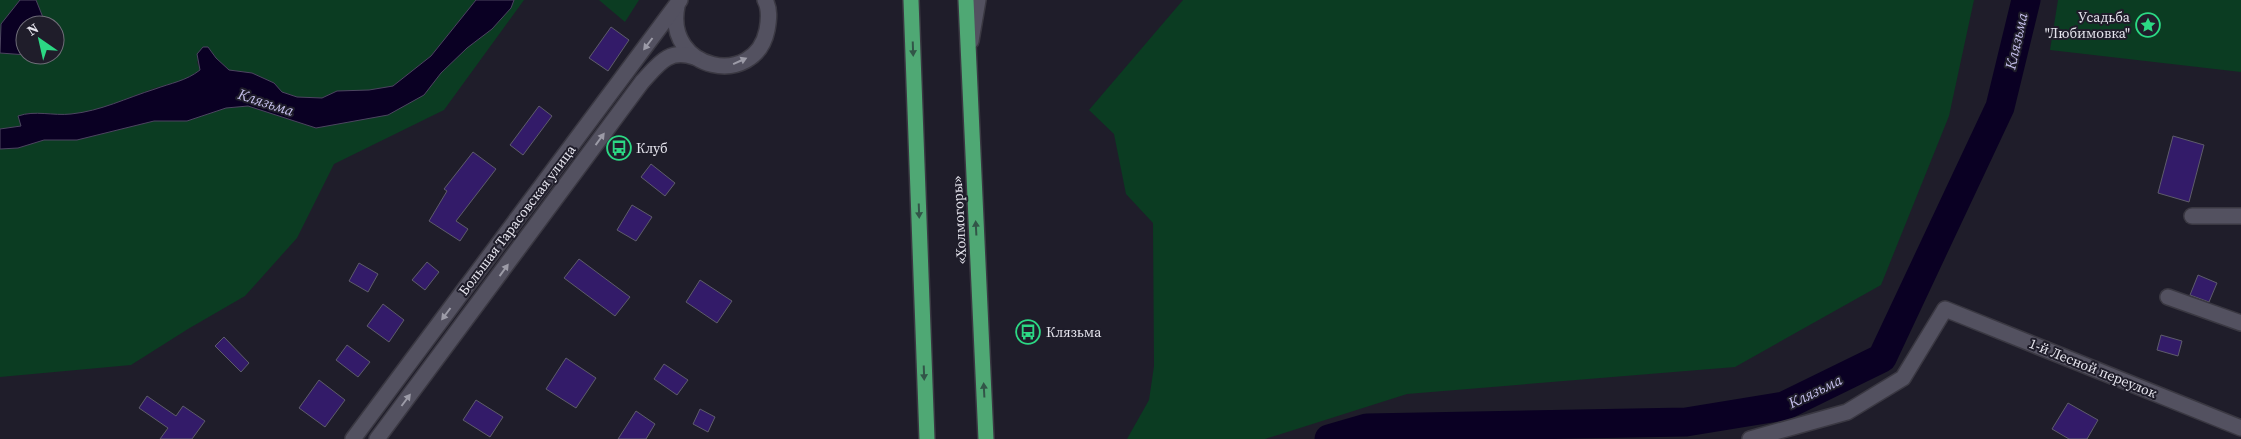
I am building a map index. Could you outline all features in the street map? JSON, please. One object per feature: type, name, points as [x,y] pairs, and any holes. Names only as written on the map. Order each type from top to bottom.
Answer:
[{"type":"highway","points":[[909,0],[912,23],[926,439]]},
{"type":"highway","name":"«Холмогоры»","points":[[966,0],[986,439]]},
{"type":"street","points":[[678,2],[675,23],[681,42],[694,57],[718,66],[734,65],[755,53],[766,38],[769,19],[764,0]]},
{"type":"street","points":[[968,60],[978,0]]},
{"type":"street","name":"Большая Тарасовская улица","points":[[353,439],[678,2]]},
{"type":"street","name":"Большая Тарасовская улица","points":[[377,439],[642,82],[664,59],[676,54],[694,57]]},
{"type":"street","points":[[2192,216],[2241,216]]},
{"type":"street","points":[[2168,297],[2241,323]]},
{"type":"street","name":"1-й Лесной переулок","points":[[1750,439],[1847,412],[1903,378],[1945,309],[2241,428]]},
{"type":"green space","points":[[0,0],[20,0],[1,24],[0,42]]},
{"type":"green space","points":[[36,0],[476,0],[431,56],[393,86],[369,90],[337,91],[322,98],[297,97],[282,92],[274,83],[252,73],[229,70],[216,58],[208,47],[197,62],[200,70],[185,80],[155,88],[97,110],[69,115],[27,113],[21,126],[0,129],[0,53],[15,54],[15,65],[65,65],[65,15],[42,15]]},
{"type":"green space","points":[[514,0],[524,0],[444,110],[334,164],[297,238],[245,296],[131,365],[0,377],[0,149],[18,148],[44,140],[77,140],[154,121],[187,121],[225,108],[248,106],[316,128],[424,95],[441,73],[467,48],[492,29],[511,8]]},
{"type":"green space","points":[[599,0],[639,0],[625,22]]},
{"type":"green space","points":[[1183,0],[1974,0],[1949,116],[1881,285],[1735,367],[1407,394],[1265,439],[1127,439],[1149,400],[1154,366],[1153,223],[1126,194],[1114,134],[1089,110]]},
{"type":"green space","name":"Усадьба \"Любимовка\"","points":[[2058,0],[2241,0],[2241,72],[2050,50]]},
{"type":"water","points":[[20,0],[36,0],[42,15],[15,15],[15,54],[0,53],[1,24]]},
{"type":"water","points":[[476,0],[514,0],[511,8],[492,29],[467,48],[441,73],[424,95],[388,115],[316,128],[248,106],[226,108],[187,121],[154,121],[77,140],[44,140],[18,148],[0,149],[0,129],[21,126],[18,116],[31,113],[64,114],[82,112],[103,107],[189,77],[200,70],[197,54],[203,47],[208,47],[216,58],[229,70],[252,73],[274,83],[282,92],[297,97],[322,98],[337,91],[369,90],[393,86],[431,56]]},
{"type":"building","points":[[611,27],[629,40],[608,71],[589,58]]},
{"type":"building","points":[[539,106],[552,116],[523,155],[510,145]]},
{"type":"building","points":[[2173,136],[2204,145],[2189,202],[2158,193]]},
{"type":"building","points":[[473,152],[496,169],[456,221],[468,229],[460,241],[429,221],[447,191],[444,189]]},
{"type":"building","points":[[651,164],[675,183],[665,196],[641,177]]},
{"type":"building","points":[[632,205],[652,217],[636,241],[617,230]]},
{"type":"building","points":[[579,259],[630,297],[615,316],[564,278]]},
{"type":"building","points":[[427,262],[439,272],[425,290],[412,280]]},
{"type":"building","points":[[359,263],[378,274],[368,292],[349,281]]},
{"type":"building","points":[[2198,275],[2217,283],[2209,302],[2190,295]]},
{"type":"building","points":[[700,280],[732,301],[717,323],[686,302]]},
{"type":"building","points":[[383,304],[404,320],[389,342],[367,326]]},
{"type":"building","points":[[2161,335],[2182,341],[2178,356],[2157,350]]},
{"type":"building","points":[[224,337],[249,363],[241,372],[215,346]]},
{"type":"building","points":[[347,345],[370,362],[358,377],[336,360]]},
{"type":"building","points":[[566,358],[596,378],[576,408],[546,389]]},
{"type":"building","points":[[664,364],[688,380],[677,395],[654,379]]},
{"type":"building","points":[[319,380],[345,400],[325,427],[299,408]]},
{"type":"building","points":[[147,396],[176,416],[183,406],[205,421],[192,439],[160,439],[168,428],[139,408]]},
{"type":"building","points":[[476,400],[503,417],[490,437],[463,420]]},
{"type":"building","points":[[2068,403],[2098,420],[2087,439],[2069,439],[2052,429]]},
{"type":"building","points":[[700,409],[715,417],[708,432],[693,424]]},
{"type":"building","points":[[636,411],[655,424],[646,439],[618,439]]},
{"type":"waterway","name":"Клязьма","points":[[1329,439],[1367,428],[1686,422],[1784,406],[1882,358],[2000,107],[2026,0]]},
{"type":"place","name":"Усадьба \"Любимовка\"","points":[[2148,25]]},
{"type":"place","name":"Клуб","points":[[619,148]]},
{"type":"place","name":"Клязьма","points":[[1028,332]]}]
